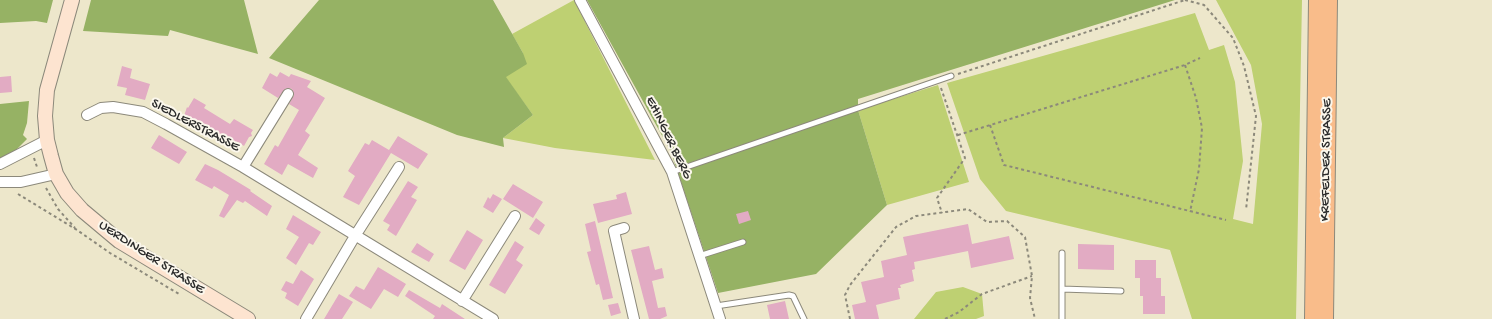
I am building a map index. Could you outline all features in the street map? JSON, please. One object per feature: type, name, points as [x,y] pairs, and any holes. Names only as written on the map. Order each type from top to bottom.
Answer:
[{"type":"main road","name":"UERDINGER STRASSE","points":[[72,0],[47,90],[44,116],[47,140],[56,174],[67,193],[82,210],[119,241],[248,319]]},
{"type":"main road","name":"KREFELDER STRASSE","points":[[1313,319],[1317,0]]},
{"type":"main road","name":"KREFELDER STRASSE","points":[[1325,319],[1329,0]]},
{"type":"street","name":"EHINGER BERG","points":[[580,0],[672,172],[720,319]]},
{"type":"street","name":"SIEDLERSTRASSE","points":[[243,168],[288,94]]},
{"type":"street","name":"SIEDLERSTRASSE","points":[[87,115],[101,108],[113,107],[143,112],[243,168],[494,319]]},
{"type":"street","points":[[0,164],[47,140]]},
{"type":"street","points":[[306,319],[355,236],[399,167]]},
{"type":"street","points":[[0,182],[21,182],[56,174]]},
{"type":"street","points":[[462,301],[515,216]]},
{"type":"street","points":[[624,228],[614,231],[634,319]]},
{"type":"lane","points":[[672,172],[951,76]]},
{"type":"lane","points":[[699,256],[742,242]]},
{"type":"lane","points":[[1062,253],[1062,319]]},
{"type":"lane","points":[[1062,289],[1121,291]]},
{"type":"lane","points":[[716,306],[789,295],[793,296],[804,319]]},
{"type":"path","points":[[951,76],[1185,0],[1204,5],[1233,38],[1244,66],[1256,116],[1246,210]]},
{"type":"path","points":[[958,135],[1185,65],[1200,58]]},
{"type":"path","points":[[1185,65],[1196,98],[1202,128],[1199,169],[1190,212]]},
{"type":"path","points":[[938,80],[966,158],[937,198],[942,212]]},
{"type":"path","points":[[990,124],[1004,165],[1226,220]]},
{"type":"path","points":[[13,190],[77,230],[110,253],[182,296]]},
{"type":"path","points":[[850,319],[845,295],[850,286],[896,227],[916,216],[968,209],[987,222],[1007,221],[1025,237],[1032,276],[1030,298],[1035,319]]},
{"type":"path","points":[[945,319],[959,312],[982,294],[1032,276]]},
{"type":"green space","points":[[0,0],[53,0],[47,23],[36,21],[0,23]]},
{"type":"green space","points":[[91,0],[244,0],[258,54],[170,30],[168,36],[83,31]]},
{"type":"green space","points":[[319,0],[493,0],[523,53],[527,64],[506,77],[533,115],[503,138],[504,147],[457,135],[269,58]]},
{"type":"green space","points":[[574,0],[655,160],[555,148],[503,138],[533,115],[505,77],[523,53],[512,34]]},
{"type":"green space","points":[[587,0],[1175,0],[858,99],[858,110],[887,205],[816,274],[718,293],[671,152]]},
{"type":"green space","points":[[1216,0],[1302,0],[1296,319],[1192,319],[1170,250],[1006,211],[980,179],[947,83],[1195,13],[1209,50],[1224,45],[1235,82],[1243,161],[1233,219],[1253,224],[1262,124],[1251,65]]},
{"type":"green space","points":[[938,85],[969,182],[887,205],[858,110]]},
{"type":"green space","points":[[29,101],[27,123],[23,135],[27,139],[13,153],[0,159],[0,104]]},
{"type":"green space","points":[[963,287],[982,294],[984,316],[976,319],[914,319],[936,292]]},
{"type":"building","points":[[122,66],[132,69],[130,78],[150,84],[145,100],[125,95],[127,88],[117,86]]},
{"type":"building","points":[[280,72],[289,77],[291,74],[311,81],[307,87],[325,98],[305,131],[310,135],[298,155],[318,168],[313,178],[288,164],[282,175],[264,164],[275,145],[278,147],[299,110],[289,104],[294,95],[292,89],[285,89],[278,98],[262,88],[270,73],[277,77]]},
{"type":"building","points":[[11,76],[12,92],[0,93],[0,77]]},
{"type":"building","points":[[194,98],[206,105],[204,108],[230,124],[234,119],[253,130],[251,133],[252,136],[249,137],[244,146],[238,142],[235,147],[184,116],[187,107],[188,108]]},
{"type":"building","points":[[159,135],[187,152],[179,164],[151,148]]},
{"type":"building","points":[[398,136],[428,154],[418,169],[391,153],[359,205],[343,197],[355,176],[348,171],[365,143],[369,145],[372,140],[389,150]]},
{"type":"building","points":[[205,164],[251,190],[250,191],[272,206],[267,216],[245,201],[243,203],[237,200],[224,218],[219,216],[229,195],[214,186],[212,189],[195,180]]},
{"type":"building","points":[[408,181],[418,187],[411,197],[417,200],[396,236],[387,230],[390,225],[383,221]]},
{"type":"building","points":[[513,184],[543,202],[533,218],[503,199]]},
{"type":"building","points":[[626,192],[632,214],[598,223],[593,204],[617,199],[616,195]]},
{"type":"building","points":[[493,194],[502,199],[493,213],[483,207],[488,197],[490,199]]},
{"type":"building","points":[[748,211],[751,220],[739,224],[736,214]]},
{"type":"building","points":[[293,215],[321,232],[313,245],[309,243],[296,265],[286,258],[299,237],[286,229]]},
{"type":"building","points":[[536,218],[545,225],[539,235],[529,229]]},
{"type":"building","points":[[595,221],[613,298],[603,300],[599,284],[596,285],[587,252],[591,251],[585,224]]},
{"type":"building","points":[[968,224],[972,244],[1009,236],[1014,259],[971,268],[968,251],[914,262],[915,269],[912,270],[914,281],[900,285],[901,288],[898,288],[900,299],[876,305],[879,319],[855,319],[852,305],[866,302],[861,282],[884,277],[881,261],[907,255],[903,237]]},
{"type":"building","points":[[467,230],[483,240],[465,270],[449,261]]},
{"type":"building","points":[[515,241],[524,247],[516,260],[523,265],[505,294],[489,285]]},
{"type":"building","points":[[417,243],[434,254],[429,262],[411,252]]},
{"type":"building","points":[[1078,244],[1114,245],[1114,270],[1078,269]]},
{"type":"building","points":[[649,246],[655,270],[662,268],[664,278],[652,281],[658,308],[665,307],[667,316],[660,319],[649,319],[631,250]]},
{"type":"building","points":[[1135,260],[1156,260],[1156,278],[1161,278],[1161,296],[1165,296],[1165,314],[1143,314],[1143,296],[1140,296],[1140,278],[1135,278]]},
{"type":"building","points":[[378,267],[406,284],[398,297],[384,289],[371,309],[349,296],[356,286],[364,290]]},
{"type":"building","points":[[301,270],[314,279],[298,306],[285,298],[287,293],[281,290],[286,281],[293,284]]},
{"type":"building","points":[[409,290],[440,308],[442,304],[465,319],[433,319],[435,316],[405,296]]},
{"type":"building","points":[[339,294],[353,302],[342,319],[324,319]]},
{"type":"building","points":[[785,301],[789,319],[770,319],[767,305]]},
{"type":"building","points":[[618,303],[621,313],[611,316],[608,305]]}]
